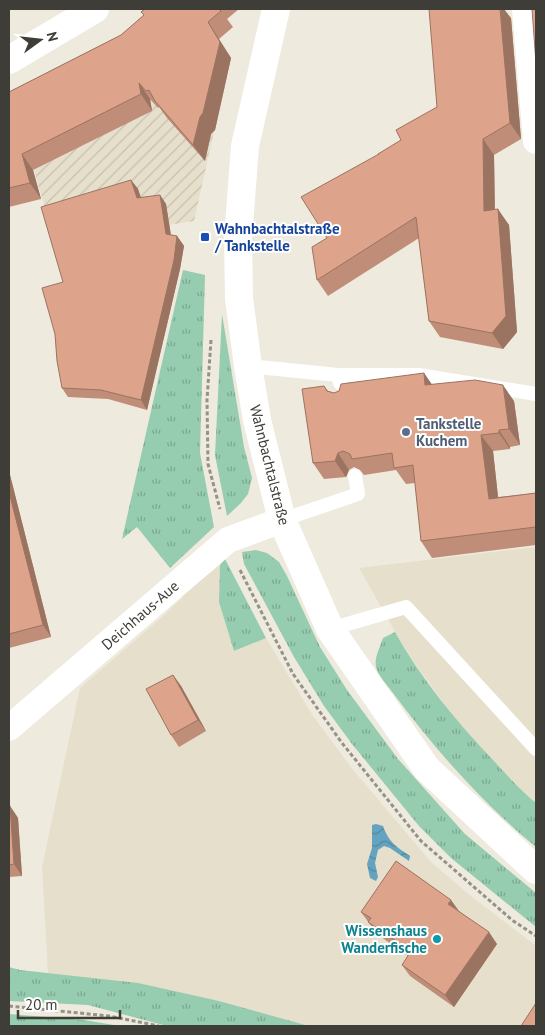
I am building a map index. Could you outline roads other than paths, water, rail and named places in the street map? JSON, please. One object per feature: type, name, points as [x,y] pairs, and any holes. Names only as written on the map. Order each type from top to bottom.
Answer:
[{"type":"main road","points":[[9,60],[95,9]]},
{"type":"main road","name":"Wahnbachtalstraße","points":[[276,9],[245,146],[238,239],[239,298],[248,366],[257,420],[282,520],[330,629],[427,769],[536,870]]},
{"type":"street","points":[[525,9],[536,140]]},
{"type":"street","name":"Deichhaus-Aue","points":[[9,728],[228,540],[282,520]]},
{"type":"lane","points":[[248,366],[338,375],[420,374],[536,394]]},
{"type":"lane","points":[[338,375],[342,392]]},
{"type":"lane","points":[[282,520],[358,494],[355,476]]},
{"type":"lane","points":[[330,629],[406,607],[536,749]]},
{"type":"water","points":[[372,825],[383,826],[391,841],[410,856],[409,861],[390,848],[384,846],[378,850],[375,863],[378,877],[376,881],[370,878],[367,864],[372,848]]},
{"type":"place","name":"Wahnbachtalstraße / Tankstelle","points":[[205,237]]},
{"type":"place","name":"Tankstelle Kuchem","points":[[406,432]]},
{"type":"place","name":"Wissenshaus Wanderfische","points":[[437,939]]}]
